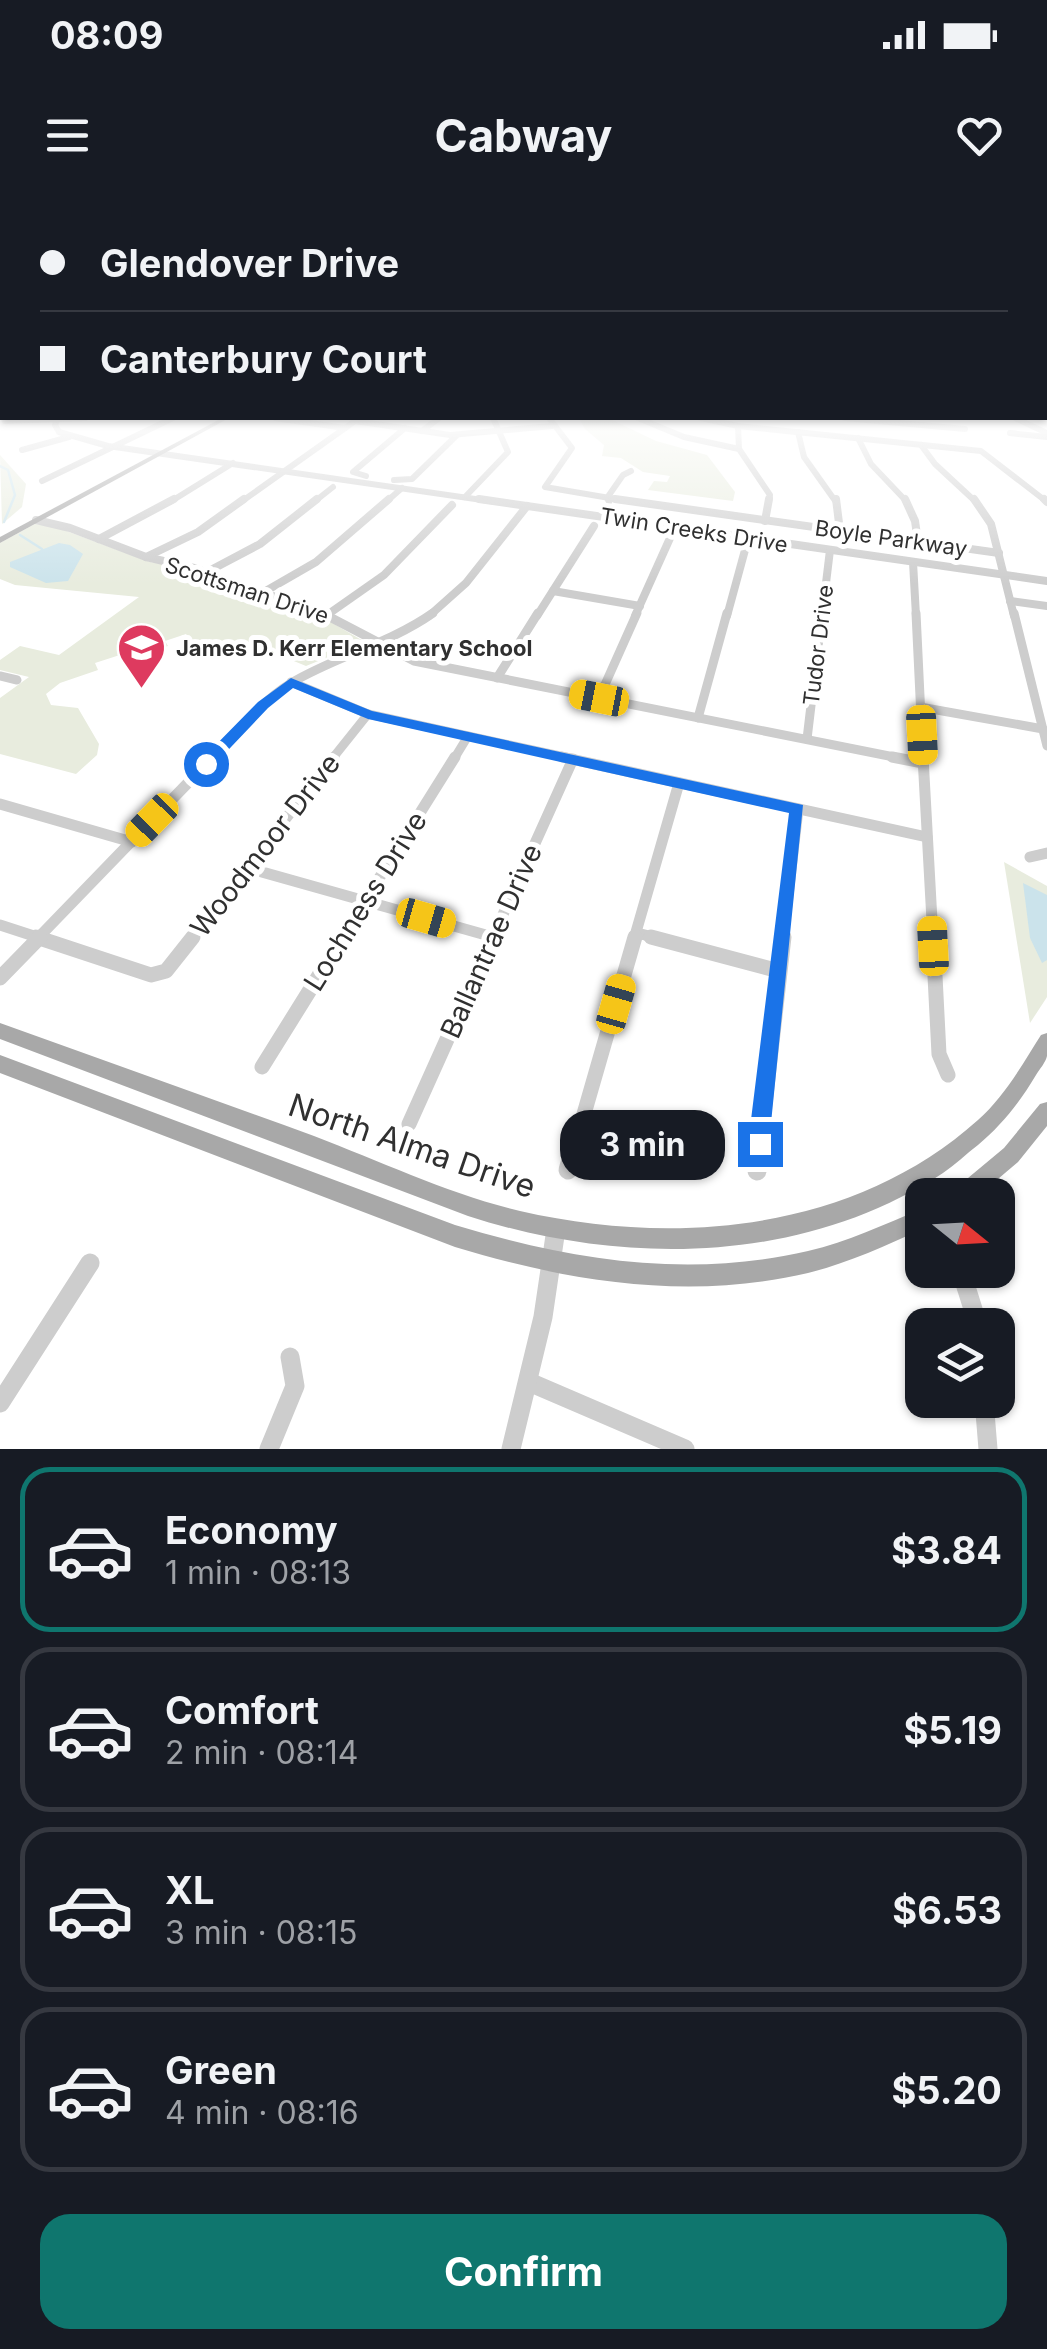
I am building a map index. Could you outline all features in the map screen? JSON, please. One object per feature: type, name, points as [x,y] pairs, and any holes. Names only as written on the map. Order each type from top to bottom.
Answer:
[{"type":"main road","points":[[0,530],[121,468]]},
{"type":"main road","points":[[0,540],[125,468]]},
{"type":"main road","name":"North Alma Drive","points":[[0,1031],[489,1212],[556,1229],[633,1238],[728,1236],[796,1224],[860,1204],[917,1177],[966,1144],[1004,1107],[1047,1041]]},
{"type":"main road","points":[[0,1064],[455,1236],[550,1264],[649,1277],[759,1272],[860,1247],[905,1227]]},
{"type":"main road","points":[[983,1178],[1012,1154],[1047,1111]]},
{"type":"street","points":[[42,480],[67,468]]},
{"type":"street","points":[[99,539],[140,520],[224,468]]},
{"type":"street","name":"Twin Creeks Drive","points":[[268,468],[405,484],[465,497],[1047,581]]},
{"type":"street","points":[[146,557],[198,532],[290,468]]},
{"type":"street","points":[[357,468],[353,472],[405,484]]},
{"type":"street","points":[[264,592],[316,562],[422,468]]},
{"type":"street","points":[[465,497],[492,468]]},
{"type":"street","name":"Boyle Parkway","points":[[559,468],[546,490],[999,554]]},
{"type":"street","points":[[752,468],[770,495],[765,520]]},
{"type":"street","points":[[814,468],[840,502],[840,531]]},
{"type":"street","points":[[877,468],[908,500],[916,516],[918,542]]},
{"type":"street","points":[[940,468],[978,502],[991,524],[1047,746]]},
{"type":"street","points":[[1005,468],[1047,502]]},
{"type":"street","points":[[596,515],[604,512],[609,503],[607,498],[622,474],[631,471]]},
{"type":"street","points":[[208,572],[260,544],[333,487]]},
{"type":"street","points":[[327,615],[384,574],[452,505]]},
{"type":"street","points":[[0,978],[254,714],[291,682],[321,664],[405,631],[440,609],[527,506]]},
{"type":"street","name":"Scottsman Drive","points":[[36,520],[146,557],[208,572],[327,615],[414,662],[923,762]]},
{"type":"street","points":[[498,678],[594,526]]},
{"type":"street","points":[[599,698],[675,527]]},
{"type":"street","points":[[698,718],[748,539]]},
{"type":"street","name":"Tudor Drive","points":[[807,739],[830,550]]},
{"type":"street","points":[[913,562],[939,1054],[948,1074]]},
{"type":"street","points":[[553,591],[640,606]]},
{"type":"street","points":[[1010,601],[1047,606]]},
{"type":"street","points":[[0,676],[18,680]]},
{"type":"street","points":[[291,682],[368,714],[927,837]]},
{"type":"street","points":[[920,707],[1043,729]]},
{"type":"street","name":"Woodmoor Drive","points":[[39,938],[152,975],[160,974],[368,714]]},
{"type":"street","name":"Lochness Drive","points":[[262,1067],[468,736]]},
{"type":"street","name":"Ballantrae Drive","points":[[408,1124],[573,759]]},
{"type":"street","points":[[568,1170],[679,783]]},
{"type":"street","points":[[0,804],[132,842]]},
{"type":"street","points":[[757,1172],[798,809]]},
{"type":"street","points":[[1030,856],[1047,852]]},
{"type":"street","points":[[248,868],[492,937]]},
{"type":"street","points":[[0,925],[39,938]]},
{"type":"street","points":[[636,933],[780,971]]},
{"type":"street","points":[[512,1449],[529,1382],[556,1229]]},
{"type":"street","points":[[0,1403],[90,1263]]},
{"type":"street","points":[[269,1449],[295,1386],[290,1356]]},
{"type":"street","points":[[529,1382],[685,1449]]},
{"type":"street","points":[[985,1418],[988,1449]]},
{"type":"shaded area","points":[[0,468],[12,468],[26,484],[22,507],[2,524]]},
{"type":"shaded area","points":[[637,468],[717,468],[735,492],[733,501],[648,490],[654,481],[667,482],[670,476]]},
{"type":"shaded area","points":[[35,524],[53,526],[150,562],[184,568],[322,617],[365,642],[306,666],[250,643],[205,658],[186,634],[165,641],[168,646],[158,649],[154,644],[95,663],[98,670],[60,683],[46,694],[51,705],[78,708],[99,744],[97,755],[76,774],[0,754],[0,698],[29,677],[0,670],[0,660],[20,646],[59,655],[139,597],[15,585],[0,579],[0,543]]},
{"type":"shaded area","points":[[1004,862],[1047,886],[1047,997],[1030,1023]]},
{"type":"water","points":[[59,543],[83,554],[68,581],[46,583],[10,567],[10,562]]},
{"type":"water","points":[[1023,883],[1047,895],[1047,960],[1042,963],[1030,938]]},
{"type":"waterway","points":[[4,522],[15,495],[5,468]]},
{"type":"waterway","points":[[20,535],[42,549]]},
{"type":"place","name":"James D. Kerr Elementary School","points":[[141,690]]},
{"type":"route","points":[[206,764],[291,682],[368,714],[798,809],[760,1144]]}]
